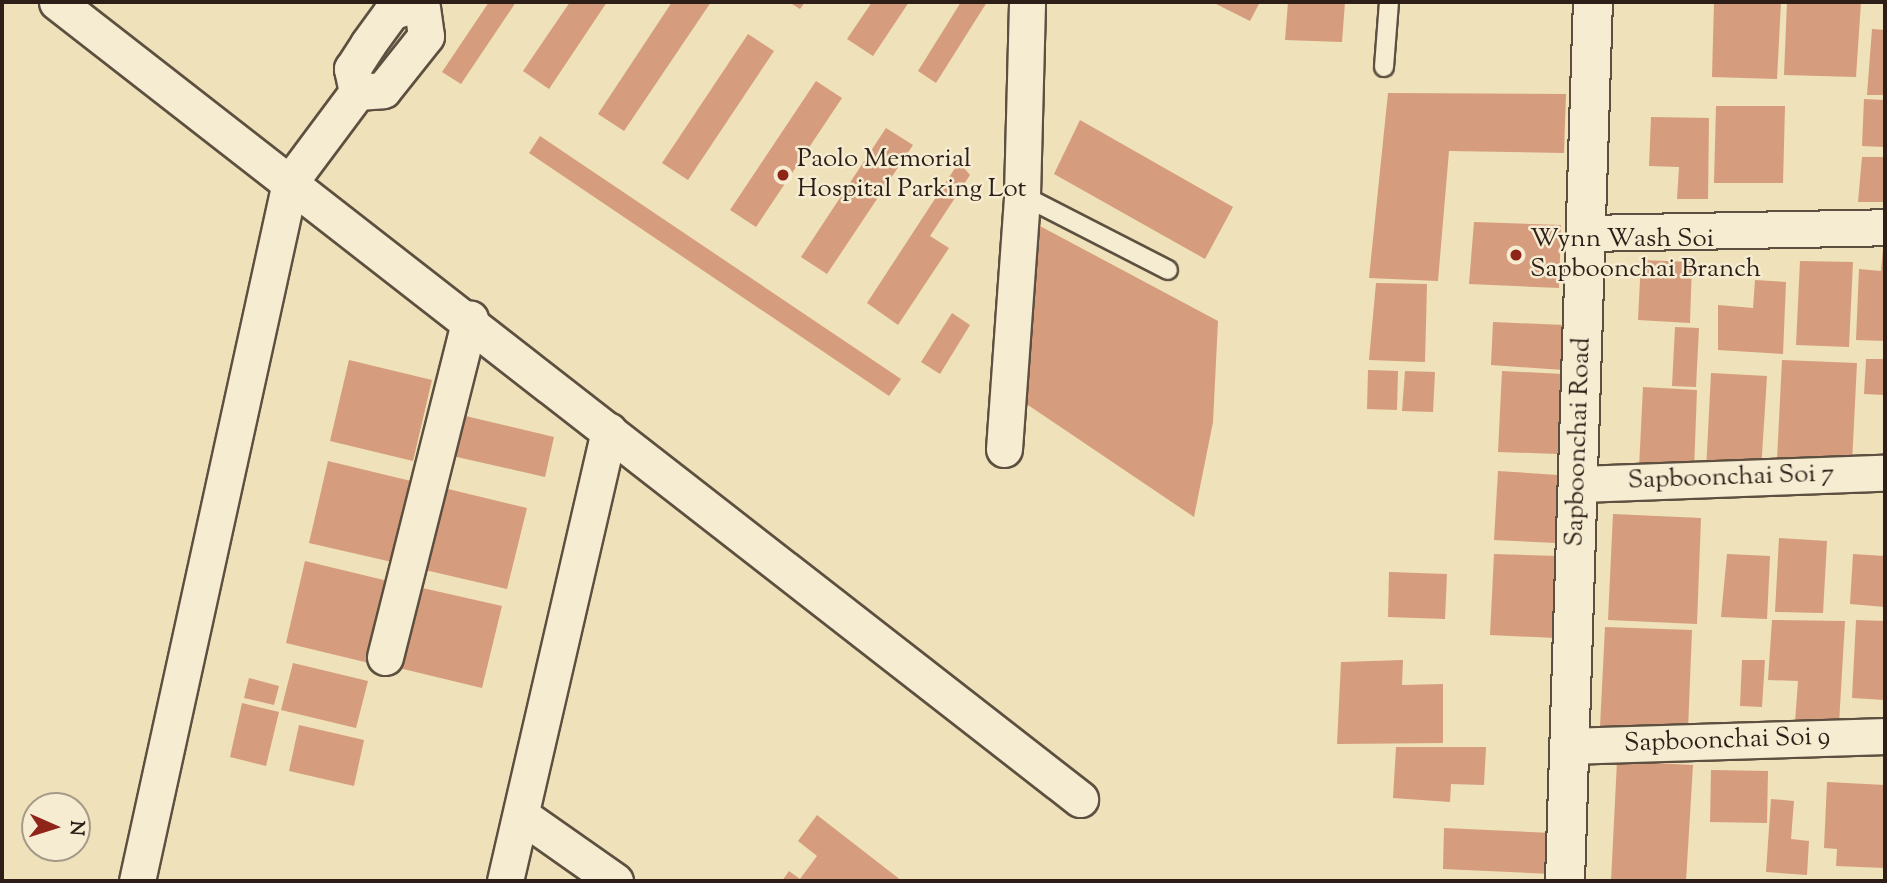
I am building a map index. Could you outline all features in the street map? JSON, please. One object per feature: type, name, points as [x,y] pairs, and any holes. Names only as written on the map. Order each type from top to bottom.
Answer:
[{"type":"street","points":[[57,2],[470,318],[609,431],[1080,799]]},
{"type":"street","points":[[1003,449],[1022,195],[1027,2]]},
{"type":"street","name":"Sapboonchai Road","points":[[1564,881],[1594,2]]},
{"type":"street","points":[[137,881],[290,182],[357,92],[352,69],[402,4]]},
{"type":"street","points":[[1586,233],[1885,227]]},
{"type":"street","points":[[385,657],[470,318]]},
{"type":"street","points":[[505,881],[609,431]]},
{"type":"street","name":"Sapboonchai Soi 7","points":[[1578,484],[1885,473]]},
{"type":"street","name":"Sapboonchai Soi 9","points":[[1569,746],[1885,736]]},
{"type":"street","points":[[520,815],[615,881]]},
{"type":"lane","points":[[1384,67],[1389,2]]},
{"type":"lane","points":[[1022,195],[1168,270]]},
{"type":"building","points":[[489,2],[516,2],[461,84],[442,72]]},
{"type":"building","points":[[570,2],[607,2],[549,89],[523,71]]},
{"type":"building","points":[[672,2],[711,2],[624,131],[598,114]]},
{"type":"building","points":[[789,2],[805,2],[800,9]]},
{"type":"building","points":[[872,2],[909,2],[873,56],[847,39]]},
{"type":"building","points":[[961,2],[987,2],[936,83],[918,71]]},
{"type":"building","points":[[1212,2],[1260,2],[1250,21]]},
{"type":"building","points":[[1288,2],[1345,2],[1342,42],[1285,40]]},
{"type":"building","points":[[1714,2],[1781,2],[1777,79],[1712,77]]},
{"type":"building","points":[[1787,2],[1861,2],[1856,77],[1784,75]]},
{"type":"building","points":[[1872,29],[1885,30],[1885,95],[1867,95]]},
{"type":"building","points":[[748,34],[774,51],[688,180],[662,163]]},
{"type":"building","points":[[816,81],[842,98],[756,227],[730,210]]},
{"type":"building","points":[[1388,93],[1566,94],[1564,153],[1449,151],[1438,281],[1369,278]]},
{"type":"building","points":[[1864,99],[1885,100],[1885,147],[1862,146]]},
{"type":"building","points":[[1716,106],[1785,106],[1783,183],[1714,183]]},
{"type":"building","points":[[1651,117],[1709,118],[1708,199],[1677,199],[1679,167],[1649,166]]},
{"type":"building","points":[[1080,120],[1233,207],[1205,259],[1054,174]]},
{"type":"building","points":[[886,128],[913,145],[827,274],[801,257]]},
{"type":"building","points":[[540,136],[901,379],[889,396],[529,153]]},
{"type":"building","points":[[1862,157],[1885,157],[1885,202],[1858,202]]},
{"type":"building","points":[[959,162],[970,175],[930,236],[949,248],[898,325],[867,303]]},
{"type":"building","name":"Wynn Wash Soi Sapboonchai Branch","points":[[1474,222],[1561,225],[1559,288],[1469,284]]},
{"type":"building","points":[[1038,225],[1218,321],[1213,422],[1194,517],[1025,403]]},
{"type":"building","points":[[1883,248],[1885,341],[1856,340],[1859,269],[1881,271]]},
{"type":"building","points":[[1641,260],[1692,262],[1690,323],[1638,320]]},
{"type":"building","points":[[1800,261],[1853,262],[1849,347],[1796,345]]},
{"type":"building","points":[[1755,280],[1786,282],[1783,354],[1718,350],[1718,305],[1753,308]]},
{"type":"building","points":[[1376,283],[1427,284],[1425,362],[1369,360]]},
{"type":"building","points":[[952,313],[970,325],[940,374],[921,362]]},
{"type":"building","points":[[1493,322],[1565,325],[1563,370],[1491,365]]},
{"type":"building","points":[[1675,327],[1699,328],[1696,387],[1672,386]]},
{"type":"building","points":[[1866,359],[1885,359],[1885,395],[1864,394]]},
{"type":"building","points":[[349,360],[432,380],[413,461],[330,441]]},
{"type":"building","points":[[1782,360],[1857,363],[1852,463],[1777,460]]},
{"type":"building","points":[[1368,370],[1398,371],[1397,410],[1367,409]]},
{"type":"building","points":[[1405,371],[1435,372],[1433,412],[1402,411]]},
{"type":"building","points":[[1502,371],[1563,374],[1559,454],[1498,452]]},
{"type":"building","points":[[1711,373],[1767,376],[1761,471],[1706,471]]},
{"type":"building","points":[[1643,387],[1697,390],[1694,470],[1639,468]]},
{"type":"building","points":[[457,414],[554,437],[545,477],[448,455]]},
{"type":"building","points":[[328,461],[411,481],[392,562],[309,543]]},
{"type":"building","points":[[1498,471],[1558,475],[1556,543],[1494,540]]},
{"type":"building","points":[[444,488],[527,508],[507,589],[425,570]]},
{"type":"building","points":[[1613,514],[1701,518],[1697,624],[1608,620]]},
{"type":"building","points":[[1779,538],[1827,541],[1823,613],[1775,612]]},
{"type":"building","points":[[1494,554],[1559,556],[1556,638],[1490,635]]},
{"type":"building","points":[[1727,554],[1770,556],[1767,619],[1721,617]]},
{"type":"building","points":[[1853,554],[1885,556],[1885,607],[1850,604]]},
{"type":"building","points":[[305,561],[388,581],[369,663],[286,643]]},
{"type":"building","points":[[1389,572],[1447,574],[1445,619],[1388,617]]},
{"type":"building","points":[[418,587],[502,606],[482,688],[399,668]]},
{"type":"building","points":[[1772,620],[1845,621],[1839,724],[1795,722],[1798,681],[1768,680]]},
{"type":"building","points":[[1856,620],[1885,621],[1885,700],[1852,698]]},
{"type":"building","points":[[1605,627],[1692,630],[1688,730],[1600,727]]},
{"type":"building","points":[[1403,660],[1402,685],[1443,684],[1443,743],[1337,744],[1341,662]]},
{"type":"building","points":[[1742,660],[1765,660],[1762,707],[1740,706]]},
{"type":"building","points":[[293,663],[368,681],[356,728],[281,710]]},
{"type":"building","points":[[249,678],[279,686],[274,705],[244,698]]},
{"type":"building","points":[[242,703],[279,712],[266,766],[230,757]]},
{"type":"building","points":[[299,725],[364,740],[354,786],[289,771]]},
{"type":"building","points":[[1396,747],[1486,747],[1484,785],[1451,784],[1450,802],[1393,798]]},
{"type":"building","points":[[1617,761],[1693,765],[1686,881],[1611,881]]},
{"type":"building","points":[[1711,770],[1768,771],[1767,823],[1710,822]]},
{"type":"building","points":[[1827,782],[1885,785],[1885,868],[1836,866],[1837,849],[1824,848]]},
{"type":"building","points":[[1771,799],[1794,801],[1791,839],[1809,841],[1807,875],[1766,872]]},
{"type":"building","points":[[817,815],[902,881],[782,881],[789,871],[800,879],[817,856],[798,841]]},
{"type":"building","points":[[1444,828],[1552,833],[1551,874],[1443,869]]},
{"type":"place","name":"Paolo Memorial Hospital Parking Lot","points":[[783,175]]},
{"type":"place","name":"Wynn Wash Soi Sapboonchai Branch","points":[[1516,255]]}]
